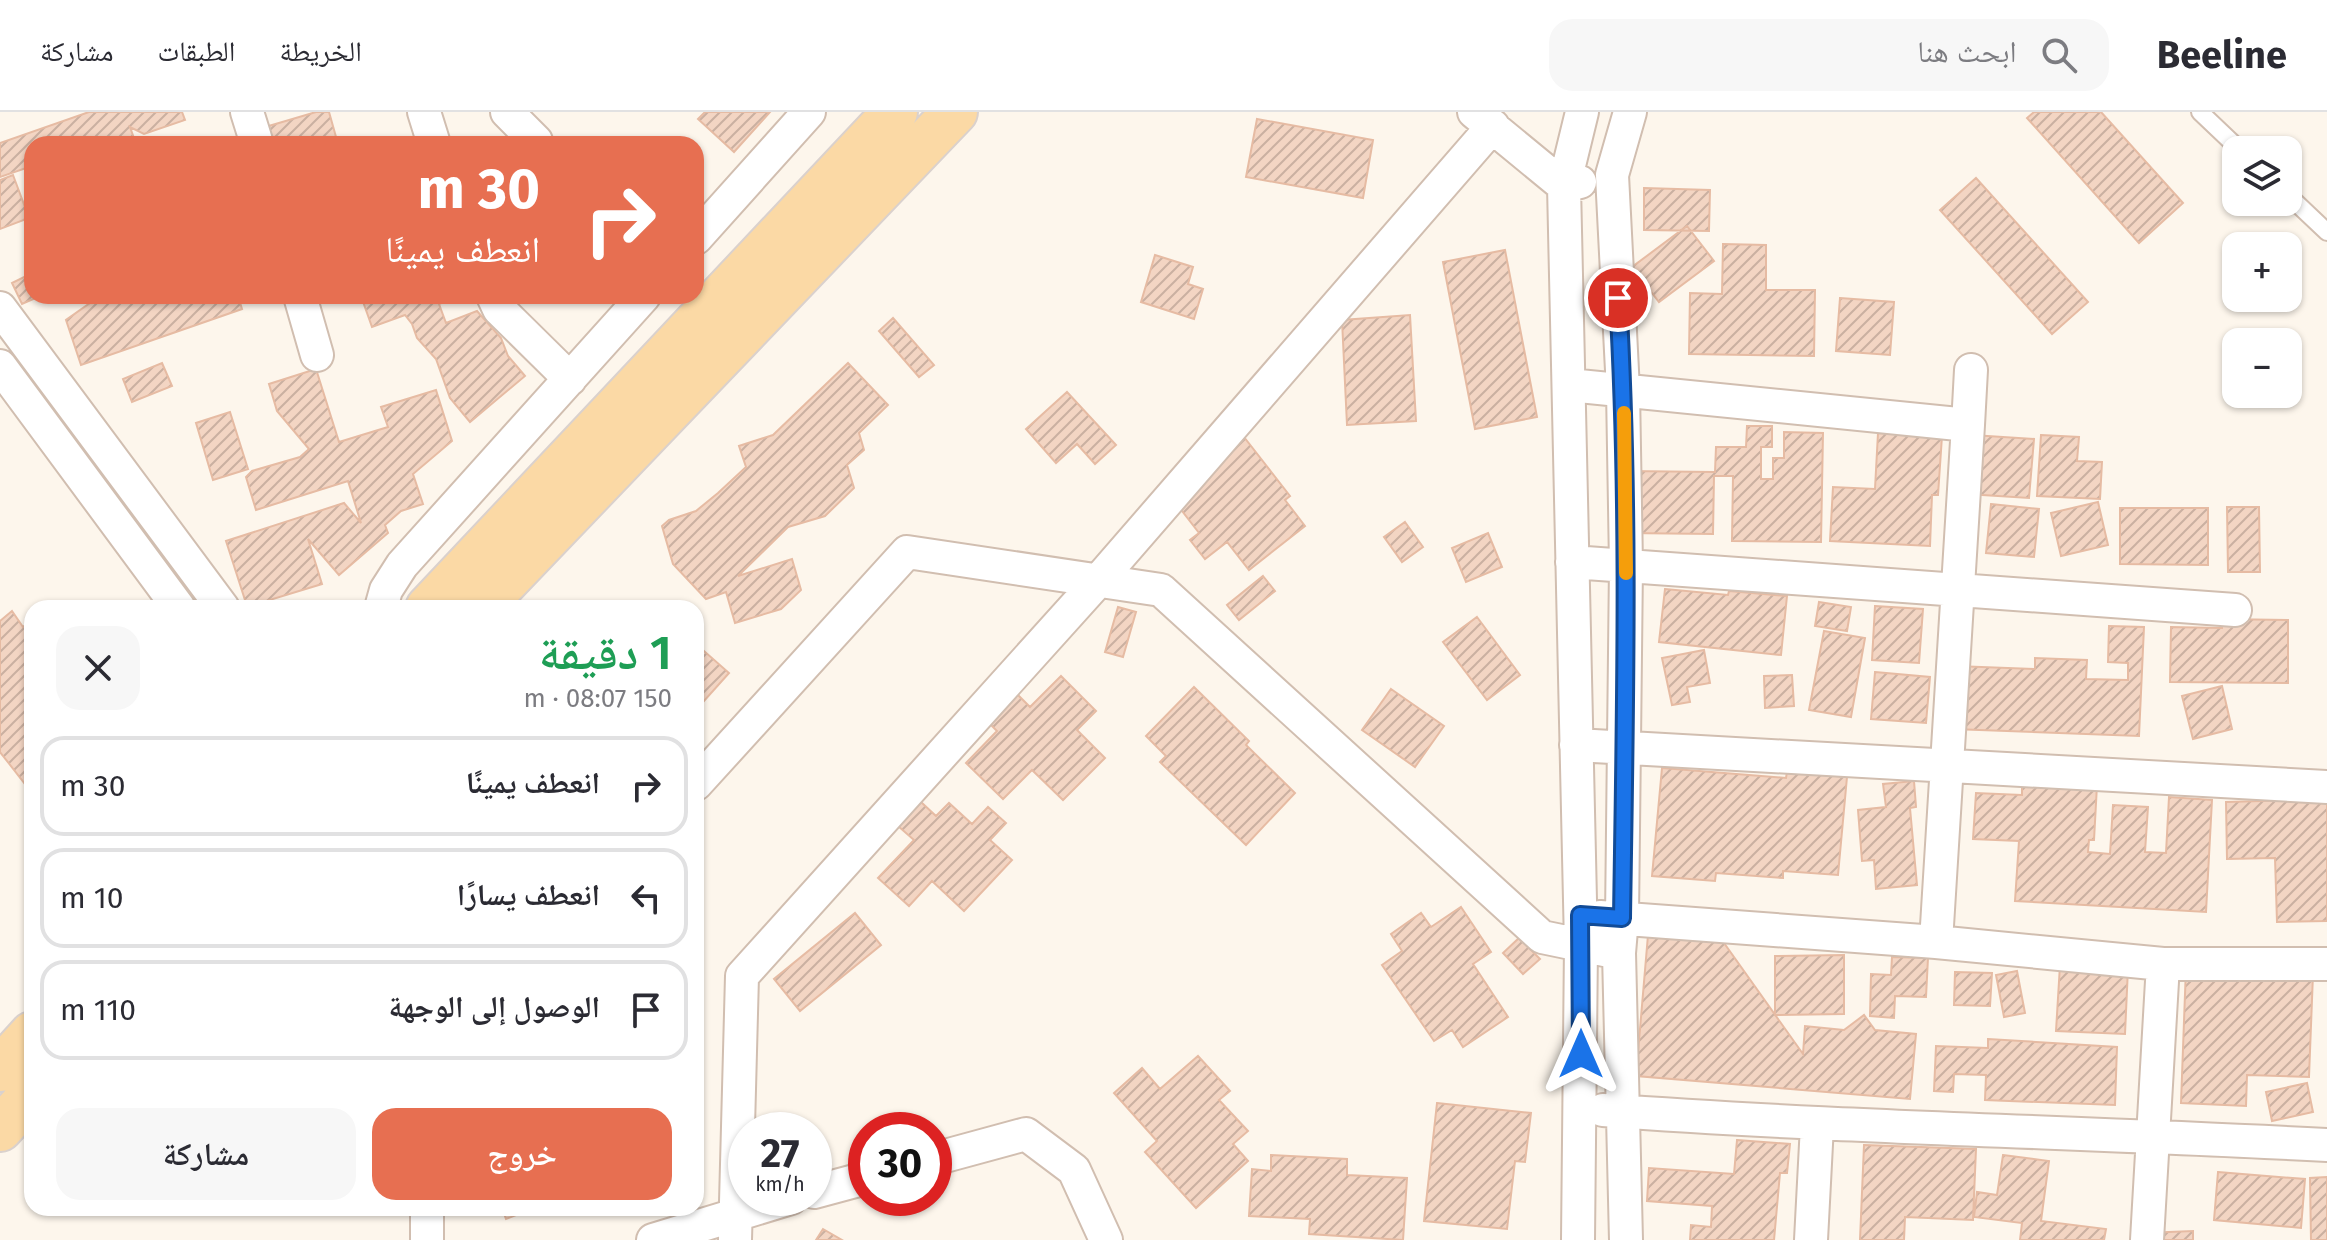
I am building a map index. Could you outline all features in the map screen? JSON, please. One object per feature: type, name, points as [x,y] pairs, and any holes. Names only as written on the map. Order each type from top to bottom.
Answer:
[{"type":"main road","points":[[436,600],[895,112]]},
{"type":"main road","points":[[488,600],[955,112]]},
{"type":"main road","points":[[0,1069],[24,1043]]},
{"type":"main road","points":[[0,1129],[24,1103]]},
{"type":"street","points":[[247,112],[254,136]]},
{"type":"street","points":[[424,112],[432,136]]},
{"type":"street","points":[[507,112],[531,136]]},
{"type":"street","points":[[704,229],[809,112]]},
{"type":"street","points":[[1578,1240],[1581,930],[1564,186],[1582,112]]},
{"type":"street","points":[[1626,1240],[1619,953],[1626,565],[1623,390],[1612,175],[1630,112]]},
{"type":"street","points":[[736,1226],[742,976],[1098,581],[1484,119],[1564,186]]},
{"type":"street","points":[[1564,186],[1612,175]]},
{"type":"street","points":[[302,304],[317,355]]},
{"type":"street","points":[[497,304],[570,379]]},
{"type":"street","points":[[383,600],[393,577],[637,304]]},
{"type":"street","points":[[0,308],[217,600]]},
{"type":"street","points":[[0,366],[173,600]]},
{"type":"street","points":[[1936,942],[1971,370]]},
{"type":"street","points":[[1569,385],[1968,425]]},
{"type":"street","points":[[704,775],[907,552],[1161,590],[1542,937],[1622,918],[1936,942],[2163,964],[2327,964]]},
{"type":"street","points":[[1572,562],[2235,610]]},
{"type":"street","points":[[1576,745],[2327,787]]},
{"type":"street","points":[[1581,930],[1619,953]]},
{"type":"street","points":[[2147,1240],[2163,964]]},
{"type":"street","points":[[1580,1109],[1817,1125],[2327,1145]]},
{"type":"street","points":[[1811,1240],[1817,1125]]},
{"type":"street","points":[[952,1154],[1026,1134],[1074,1170],[1106,1240]]},
{"type":"street","points":[[427,1216],[427,1240]]},
{"type":"street","points":[[653,1240],[736,1226],[756,1216]]},
{"type":"lane","points":[[2200,112],[2225,136]]},
{"type":"lane","points":[[2302,208],[2327,232]]},
{"type":"building","points":[[89,112],[182,112],[185,120],[144,134],[130,127],[133,136],[24,136],[24,169],[0,177],[0,143]]},
{"type":"building","points":[[316,112],[329,112],[336,136],[264,136],[262,128]]},
{"type":"building","points":[[705,112],[770,112],[734,152],[698,119]]},
{"type":"building","points":[[2034,112],[2101,112],[2183,203],[2139,243],[2027,118]]},
{"type":"building","points":[[1257,119],[1373,140],[1363,198],[1246,177]]},
{"type":"building","points":[[13,175],[24,205],[24,220],[0,229],[0,180]]},
{"type":"building","points":[[1976,178],[2088,302],[2052,334],[1940,210]]},
{"type":"building","points":[[1644,188],[1710,190],[1709,231],[1644,230]]},
{"type":"building","points":[[1687,226],[1714,261],[1659,302],[1632,267]]},
{"type":"building","points":[[1723,244],[1766,245],[1766,290],[1815,290],[1814,356],[1689,354],[1690,293],[1722,294]]},
{"type":"building","points":[[1505,250],[1537,417],[1475,429],[1443,262]]},
{"type":"building","points":[[1155,255],[1193,267],[1188,284],[1203,289],[1194,319],[1141,302]]},
{"type":"building","points":[[24,277],[24,303],[22,304],[12,283]]},
{"type":"building","points":[[1840,298],[1894,302],[1890,355],[1836,351]]},
{"type":"building","points":[[89,304],[240,304],[242,309],[81,365],[66,320]]},
{"type":"building","points":[[364,304],[439,304],[446,323],[477,311],[501,338],[508,356],[525,376],[470,422],[450,398],[436,359],[417,338],[405,315],[372,327]]},
{"type":"building","points":[[1410,315],[1416,421],[1347,425],[1342,320]]},
{"type":"building","points":[[893,318],[934,365],[919,377],[879,331]]},
{"type":"building","points":[[162,363],[172,386],[132,402],[123,379]]},
{"type":"building","points":[[848,363],[888,405],[859,433],[864,450],[847,465],[854,488],[825,516],[788,527],[738,576],[792,559],[801,590],[781,609],[735,623],[726,592],[706,599],[673,564],[662,526],[669,520],[696,511],[718,493],[746,467],[739,446],[773,435]]},
{"type":"building","points":[[316,369],[339,442],[388,427],[381,407],[436,390],[452,441],[413,474],[423,504],[401,511],[385,525],[388,533],[339,575],[308,539],[322,584],[270,600],[245,600],[226,541],[344,503],[361,523],[348,481],[256,510],[246,477],[252,471],[300,457],[309,449],[277,411],[269,384]]},
{"type":"building","points":[[1067,392],[1116,445],[1095,464],[1077,444],[1056,463],[1026,429]]},
{"type":"building","points":[[230,412],[248,469],[213,480],[196,423]]},
{"type":"building","points":[[1747,426],[1772,426],[1772,447],[1761,447],[1761,479],[1773,479],[1773,458],[1784,458],[1784,432],[1823,433],[1821,542],[1732,541],[1733,476],[1714,476],[1713,534],[1625,533],[1626,471],[1715,472],[1716,447],[1746,447]]},
{"type":"building","points":[[1878,433],[1942,436],[1938,495],[1932,495],[1930,546],[1830,541],[1833,487],[1875,489]]},
{"type":"building","points":[[1972,435],[2034,439],[2029,498],[1967,494]]},
{"type":"building","points":[[2041,435],[2079,437],[2077,461],[2102,462],[2100,499],[2037,496]]},
{"type":"building","points":[[1244,437],[1290,496],[1285,500],[1305,526],[1249,570],[1227,542],[1205,559],[1190,540],[1199,533],[1169,494]]},
{"type":"building","points":[[2098,502],[2108,545],[2061,556],[2051,513]]},
{"type":"building","points":[[1991,504],[2039,509],[2034,557],[1986,553]]},
{"type":"building","points":[[2227,507],[2259,507],[2260,572],[2228,572]]},
{"type":"building","points":[[2120,508],[2208,508],[2208,565],[2120,564]]},
{"type":"building","points":[[1405,522],[1423,547],[1402,562],[1384,537]]},
{"type":"building","points":[[1488,533],[1502,567],[1466,582],[1452,548]]},
{"type":"building","points":[[1263,576],[1275,591],[1239,620],[1227,605]]},
{"type":"building","points":[[1665,589],[1787,596],[1781,655],[1659,642]]},
{"type":"building","points":[[1819,602],[1851,607],[1847,631],[1815,626]]},
{"type":"building","points":[[1875,606],[1923,609],[1919,663],[1872,660]]},
{"type":"building","points":[[1118,607],[1136,612],[1123,657],[1105,652]]},
{"type":"building","points":[[12,611],[24,626],[24,783],[0,752],[0,621]]},
{"type":"building","points":[[1477,617],[1520,675],[1487,700],[1443,642]]},
{"type":"building","points":[[2222,619],[2288,620],[2288,683],[2170,682],[2171,627],[2222,628]]},
{"type":"building","points":[[2109,626],[2144,627],[2139,736],[1953,729],[1956,666],[2035,669],[2035,658],[2087,660],[2086,679],[2128,680],[2128,663],[2108,662]]},
{"type":"building","points":[[1824,631],[1865,638],[1851,717],[1809,710]]},
{"type":"building","points":[[1704,650],[1710,683],[1687,687],[1690,702],[1672,705],[1662,658]]},
{"type":"building","points":[[704,651],[729,673],[704,701]]},
{"type":"building","points":[[1875,672],[1930,677],[1926,723],[1871,719]]},
{"type":"building","points":[[1792,675],[1794,706],[1765,708],[1764,676]]},
{"type":"building","points":[[1061,676],[1096,711],[1077,730],[1105,758],[1063,800],[1032,770],[1003,799],[966,763],[997,731],[980,714],[1009,686],[1030,707]]},
{"type":"building","points":[[2222,686],[2232,729],[2193,739],[2182,696]]},
{"type":"building","points":[[1194,687],[1249,741],[1246,745],[1295,793],[1246,845],[1160,762],[1166,756],[1146,736]]},
{"type":"building","points":[[1391,689],[1444,726],[1415,767],[1362,730]]},
{"type":"building","points":[[1662,768],[1786,778],[1787,772],[1847,777],[1838,875],[1783,871],[1783,878],[1716,873],[1715,881],[1652,876]]},
{"type":"building","points":[[2022,780],[2097,785],[2094,840],[2089,840],[2088,852],[2110,854],[2113,805],[2148,807],[2145,852],[2166,853],[2169,797],[2212,800],[2206,912],[2015,901],[2019,841],[1973,839],[1976,793],[2022,795]]},
{"type":"building","points":[[1914,781],[1916,807],[1910,808],[1917,885],[1876,889],[1874,860],[1862,861],[1858,810],[1886,807],[1883,784]]},
{"type":"building","points":[[2327,799],[2327,921],[2277,922],[2275,858],[2227,859],[2226,802]]},
{"type":"building","points":[[921,802],[936,816],[949,803],[972,824],[988,807],[1006,823],[990,840],[1012,860],[964,911],[932,881],[909,906],[878,878],[914,840],[898,826]]},
{"type":"building","points":[[1461,907],[1491,952],[1473,964],[1508,1017],[1463,1047],[1452,1030],[1434,1041],[1382,965],[1402,951],[1391,934],[1421,913],[1431,927]]},
{"type":"building","points":[[855,913],[881,945],[800,1011],[774,979]]},
{"type":"building","points":[[1648,935],[1719,936],[1803,1054],[1805,1026],[1844,1030],[1864,1015],[1875,1030],[1916,1034],[1910,1099],[1636,1076]]},
{"type":"building","points":[[1519,938],[1540,959],[1523,974],[1503,953]]},
{"type":"building","points":[[1844,955],[1844,1014],[1775,1015],[1775,956]]},
{"type":"building","points":[[1892,957],[1928,958],[1926,997],[1895,996],[1894,1018],[1870,1016],[1871,974],[1891,975]]},
{"type":"building","points":[[2060,965],[2128,968],[2125,1034],[2056,1031]]},
{"type":"building","points":[[2186,967],[2313,974],[2309,1077],[2247,1075],[2246,1106],[2181,1103]]},
{"type":"building","points":[[2017,971],[2025,1013],[2004,1017],[1996,975]]},
{"type":"building","points":[[1955,972],[1992,973],[1990,1006],[1954,1005]]},
{"type":"building","points":[[1988,1039],[2117,1047],[2115,1105],[1985,1100],[1986,1075],[1954,1074],[1953,1092],[1934,1091],[1936,1046],[1988,1048]]},
{"type":"building","points":[[1198,1056],[1230,1091],[1219,1100],[1248,1131],[1233,1144],[1248,1161],[1196,1208],[1145,1152],[1157,1141],[1114,1093],[1142,1068],[1160,1089]]},
{"type":"building","points":[[2307,1083],[2313,1112],[2272,1121],[2266,1092]]},
{"type":"building","points":[[1437,1103],[1531,1113],[1525,1162],[1515,1161],[1507,1229],[1424,1221]]},
{"type":"building","points":[[1737,1140],[1790,1144],[1787,1173],[1780,1173],[1774,1240],[1690,1240],[1691,1225],[1711,1227],[1712,1206],[1647,1201],[1649,1168],[1734,1174]]},
{"type":"building","points":[[1864,1145],[1976,1149],[1973,1220],[1905,1217],[1904,1240],[1860,1240]]},
{"type":"building","points":[[1271,1155],[1347,1159],[1347,1175],[1407,1178],[1403,1240],[1309,1234],[1310,1219],[1249,1216],[1252,1169],[1271,1171]]},
{"type":"building","points":[[2003,1155],[2049,1161],[2041,1221],[2106,1229],[2104,1240],[2020,1240],[2022,1223],[1974,1217],[1977,1192],[1997,1195]]},
{"type":"building","points":[[2218,1172],[2305,1179],[2301,1228],[2214,1220]]},
{"type":"building","points":[[2327,1177],[2327,1240],[2311,1240],[2310,1178]]},
{"type":"building","points":[[823,1229],[842,1240],[816,1240]]},
{"type":"building","points":[[2193,1231],[2193,1240],[2144,1240],[2144,1233]]},
{"type":"slow traffic","points":[[1624,413],[1626,573]]},
{"type":"route","points":[[1581,1054],[1580,915],[1622,918],[1626,565],[1618,298]]}]
